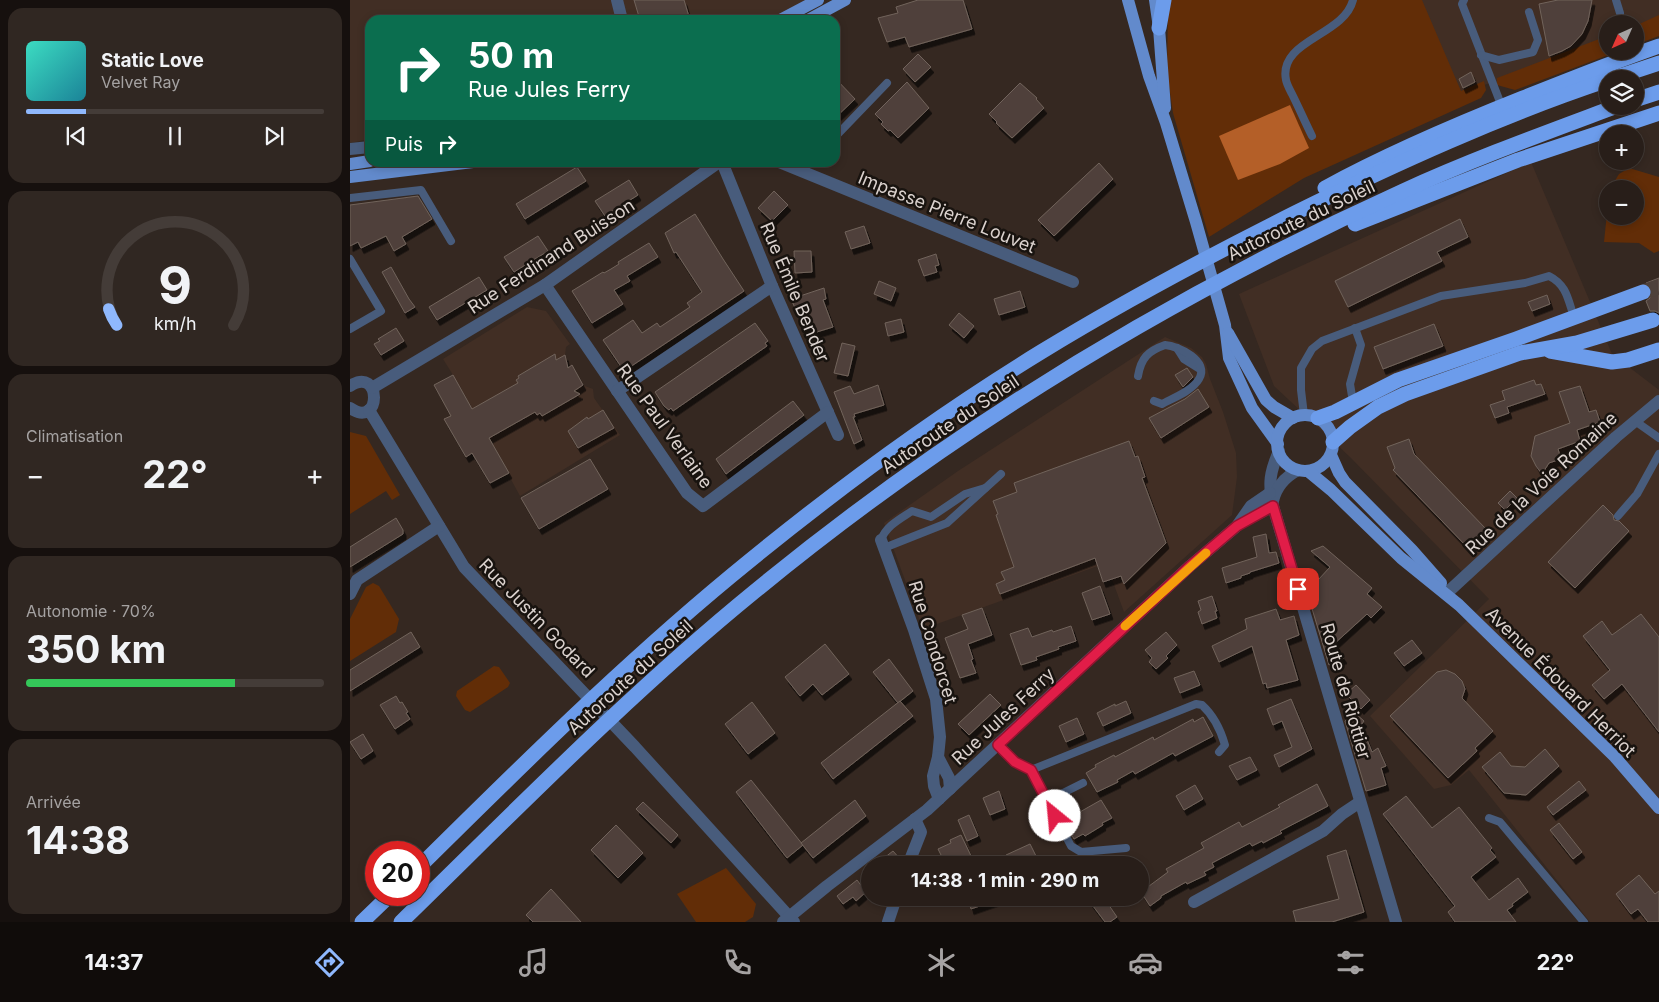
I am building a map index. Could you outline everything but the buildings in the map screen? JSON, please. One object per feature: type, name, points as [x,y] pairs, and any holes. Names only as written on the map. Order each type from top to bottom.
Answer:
[{"type":"highway","points":[[1160,28],[1164,0]]},
{"type":"highway","points":[[1504,112],[1659,46]]},
{"type":"highway","points":[[1638,70],[1659,63]]},
{"type":"highway","name":"Autoroute du Soleil","points":[[430,856],[565,723],[693,608],[770,544],[842,488],[931,425],[1041,352],[1184,270],[1333,194],[1504,112],[1599,83]]},
{"type":"highway","points":[[1644,97],[1659,92]]},
{"type":"highway","name":"Autoroute du Soleil","points":[[401,922],[631,699],[750,595],[826,534],[947,446],[1056,376],[1177,304],[1249,266],[1334,223],[1414,186],[1475,160],[1599,113]]},
{"type":"highway","points":[[1249,266],[1510,163],[1659,113]]},
{"type":"highway","points":[[1305,417],[1335,412],[1398,380],[1643,292]]},
{"type":"highway","points":[[1332,449],[1350,427],[1390,400],[1520,353],[1577,343],[1653,320]]},
{"type":"highway","points":[[1536,350],[1612,362],[1628,360],[1659,350]]},
{"type":"highway","points":[[362,922],[379,906]]},
{"type":"main road","points":[[817,15],[845,0]]},
{"type":"main road","points":[[1128,0],[1196,222],[1224,325],[1229,358],[1252,408],[1286,463],[1303,470],[1322,466],[1332,449],[1329,428],[1305,417],[1274,407],[1266,400],[1224,325]]},
{"type":"main road","points":[[1155,0],[1160,28],[1166,123]]},
{"type":"main road","points":[[789,15],[816,1]]},
{"type":"main road","points":[[350,164],[365,162]]},
{"type":"main road","points":[[350,177],[432,167]]},
{"type":"main road","points":[[1278,448],[1282,429],[1305,417]]},
{"type":"main road","name":"Avenue Édouard Herriot","points":[[1332,449],[1339,473],[1346,482],[1412,550],[1459,605]]},
{"type":"main road","name":"Avenue Édouard Herriot","points":[[1303,470],[1331,490],[1401,558],[1459,605],[1615,757],[1659,808]]},
{"type":"main road","name":"Avenue Édouard Herriot","points":[[1638,784],[1659,818]]},
{"type":"street","points":[[618,0],[621,15]]},
{"type":"street","points":[[350,149],[365,148]]},
{"type":"street","name":"Rue Ferdinand Buisson","points":[[372,388],[545,286],[714,167]]},
{"type":"street","name":"Rue Émile Bender","points":[[723,167],[772,286],[838,436]]},
{"type":"street","name":"Impasse Pierre Louvet","points":[[806,167],[1074,282]]},
{"type":"street","name":"Rue Paul Verlaine","points":[[545,286],[687,493],[703,506],[828,412]]},
{"type":"street","points":[[616,391],[772,286]]},
{"type":"street","points":[[350,408],[360,412],[369,410],[375,402],[375,393],[372,388],[364,383],[351,382]]},
{"type":"street","name":"Rue de la Voie Romaine","points":[[1448,592],[1659,401]]},
{"type":"street","name":"Rue Justin Godard","points":[[369,410],[464,567],[635,747],[789,920]]},
{"type":"street","name":"Route de Riottier","points":[[1278,448],[1269,483],[1272,501],[1396,922]]},
{"type":"street","points":[[1272,501],[1282,482],[1303,470]]},
{"type":"street","name":"Rue Jules Ferry","points":[[789,920],[827,886],[939,799],[1190,566],[1237,526],[1251,506],[1272,501]]},
{"type":"street","points":[[350,594],[356,580],[439,526]]},
{"type":"street","name":"Rue Condorcet","points":[[882,544],[933,688],[939,721],[938,757],[933,776],[934,786],[939,799]]},
{"type":"street","name":"Rue Condorcet","points":[[938,757],[949,778],[950,789]]},
{"type":"street","points":[[1194,902],[1323,831],[1342,814],[1360,802]]},
{"type":"street","points":[[912,856],[921,832],[915,819]]},
{"type":"street","points":[[888,922],[893,906]]},
{"type":"lane","points":[[1312,136],[1286,80],[1287,63],[1295,50],[1334,26],[1351,8],[1353,0]]},
{"type":"lane","points":[[1616,0],[1620,13]]},
{"type":"lane","points":[[1462,1],[1504,112]]},
{"type":"lane","points":[[1481,55],[1500,60],[1533,52],[1538,40],[1529,12]]},
{"type":"lane","points":[[840,132],[887,83]]},
{"type":"lane","points":[[350,198],[421,190],[450,241]]},
{"type":"lane","points":[[350,259],[382,311],[350,329]]},
{"type":"lane","points":[[1305,417],[1301,390],[1301,368],[1312,349],[1322,341],[1441,296],[1525,283],[1549,276],[1558,280],[1563,286],[1574,317]]},
{"type":"lane","points":[[1353,402],[1350,384],[1361,345],[1355,328]]},
{"type":"lane","points":[[1138,376],[1139,365],[1145,356],[1166,344],[1190,353],[1195,358],[1200,369],[1198,381],[1162,404],[1154,401]]},
{"type":"lane","points":[[1635,421],[1659,438]]},
{"type":"lane","points":[[1618,516],[1637,494],[1659,454]]},
{"type":"lane","points":[[987,488],[965,494],[932,517],[912,511],[892,524],[883,534],[882,544],[947,524],[987,488],[1002,474]]},
{"type":"lane","points":[[1031,770],[1196,704],[1202,705],[1209,711],[1225,745],[1220,752]]},
{"type":"lane","points":[[998,745],[1015,762],[1031,770],[1071,846],[1076,851],[1126,848]]},
{"type":"lane","points":[[1047,801],[1083,782]]},
{"type":"lane","points":[[1489,818],[1500,822],[1584,922]]},
{"type":"shaded area","points":[[350,0],[808,0],[780,15],[365,15],[365,140],[350,143]]},
{"type":"shaded area","points":[[1169,0],[1422,0],[1461,91],[1484,81],[1486,90],[1481,98],[1304,178],[1209,237],[1173,113],[1167,72]]},
{"type":"shaded area","points":[[1412,0],[1659,0],[1659,25],[1644,31],[1644,15],[1599,15],[1599,48],[1507,82],[1493,82],[1484,85],[1451,102]]},
{"type":"shaded area","points":[[1659,15],[1659,36],[1644,42],[1644,22]]},
{"type":"shaded area","points":[[1599,39],[1599,58],[1515,90],[1497,85],[1497,78]]},
{"type":"shaded area","points":[[1290,105],[1309,148],[1280,164],[1238,180],[1219,136]]},
{"type":"shaded area","points":[[1531,162],[1612,354],[1659,390],[1659,922],[1590,922],[1469,770],[1451,785],[1434,789],[1370,716],[1489,599],[1350,457],[1274,386],[1239,294]]},
{"type":"shaded area","points":[[1626,170],[1636,170],[1659,177],[1659,251],[1654,253],[1639,243],[1604,242],[1606,225],[1644,225],[1644,180],[1615,180],[1619,174]]},
{"type":"shaded area","points":[[527,307],[546,311],[570,344],[566,347],[565,355],[568,367],[572,365],[582,385],[593,389],[594,398],[620,435],[520,496],[508,474],[490,483],[472,453],[466,457],[444,419],[451,415],[434,385],[453,375],[443,359]]},
{"type":"shaded area","points":[[1165,337],[1191,348],[1202,357],[1206,364],[1236,453],[1237,477],[1232,515],[1124,612],[1106,563],[923,629],[884,523],[958,471]]},
{"type":"shaded area","points":[[350,432],[366,436],[400,495],[392,500],[386,491],[350,514]]},
{"type":"shaded area","points":[[373,583],[379,586],[399,619],[396,632],[350,661],[350,619],[366,587]]},
{"type":"shaded area","points":[[494,666],[499,667],[510,683],[508,687],[470,712],[465,710],[456,696],[457,691]]},
{"type":"shaded area","points":[[726,868],[756,904],[753,917],[745,922],[696,922],[677,894]]},
{"type":"tunnel","points":[[1643,292],[1659,287]]},
{"type":"slow traffic","points":[[1125,626],[1206,553]]},
{"type":"route","points":[[1055,816],[1031,770],[1015,762],[998,745],[1190,566],[1237,526],[1273,506],[1298,589]]}]
